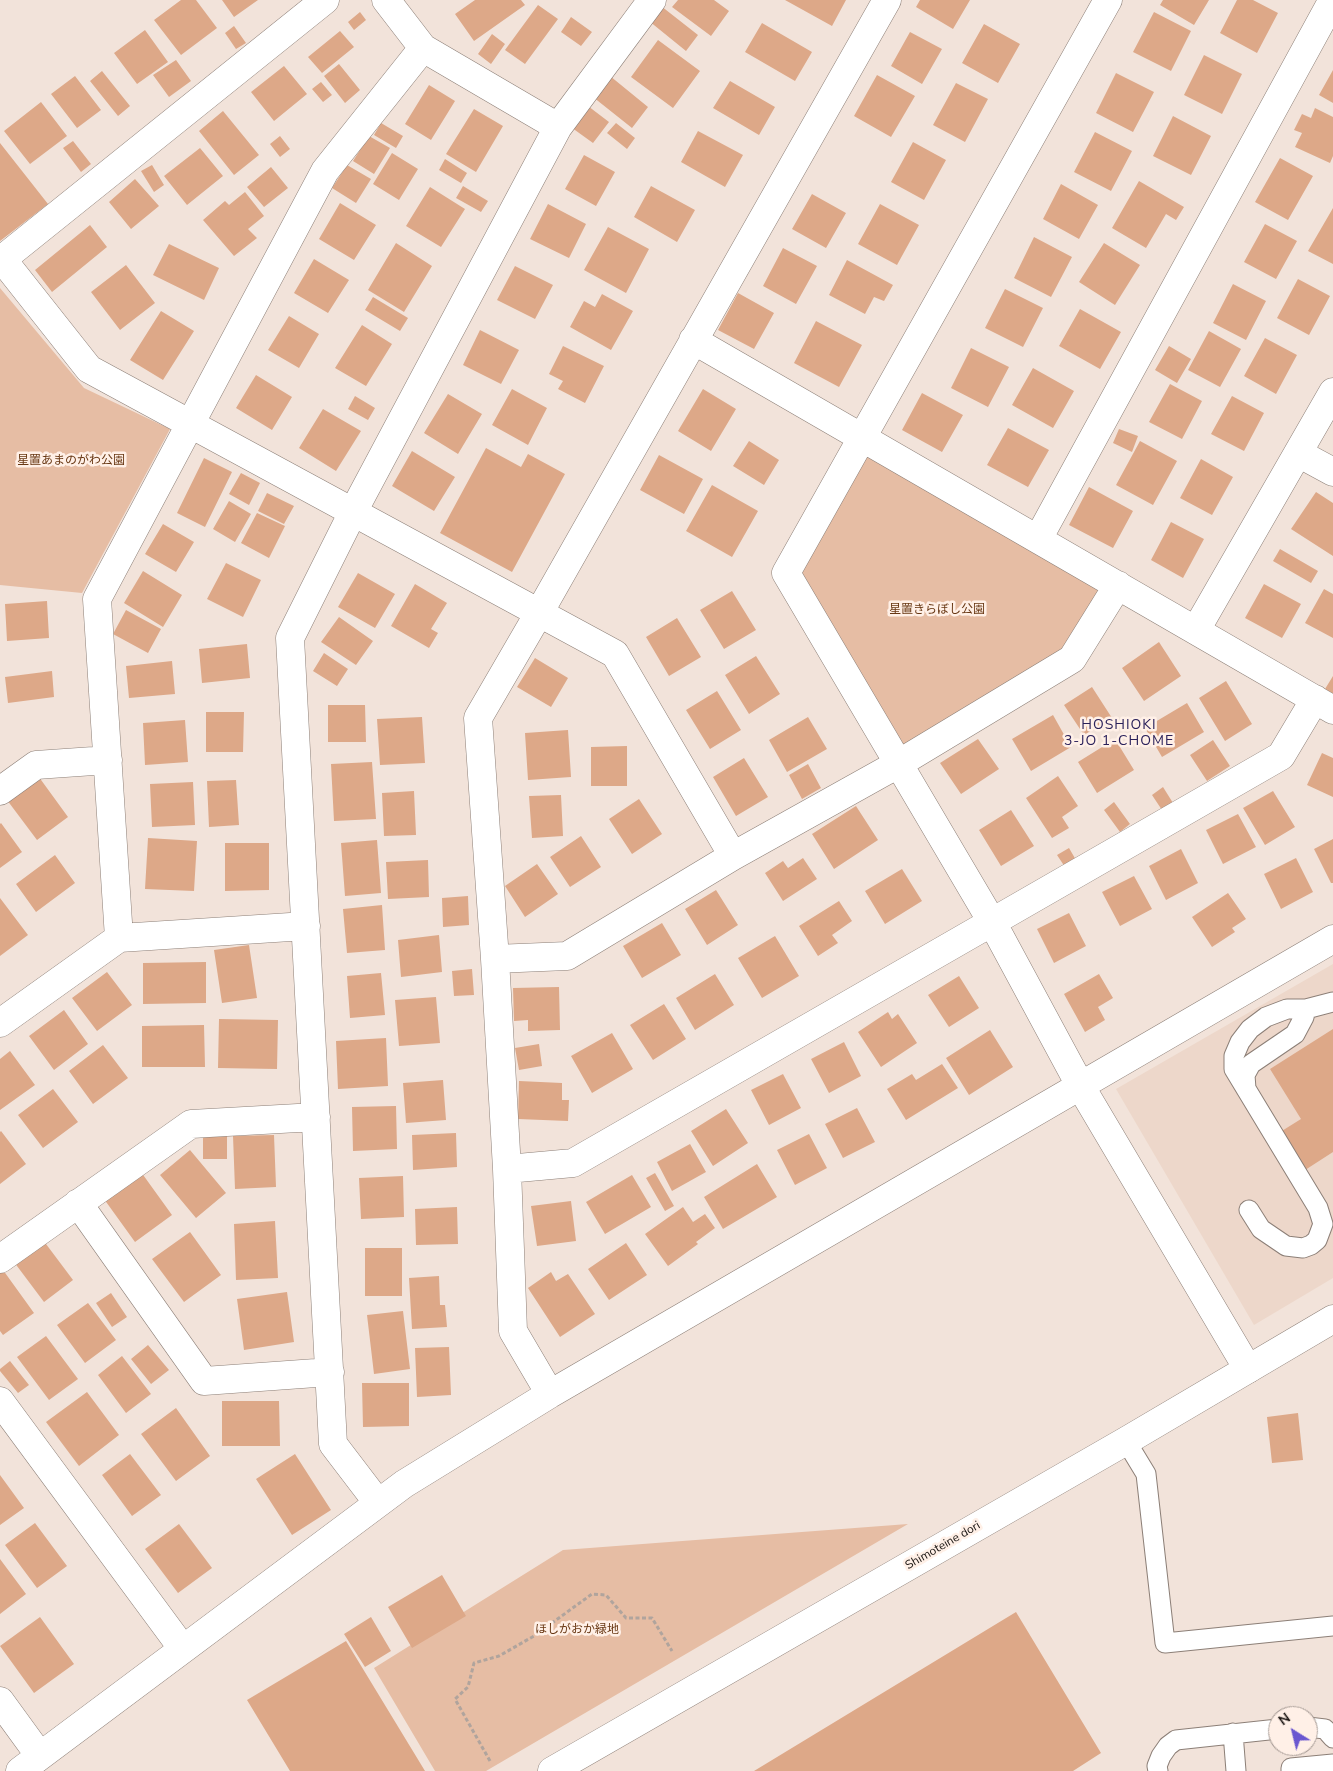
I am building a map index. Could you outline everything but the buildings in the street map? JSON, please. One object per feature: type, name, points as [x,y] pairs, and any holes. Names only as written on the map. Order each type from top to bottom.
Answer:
[{"type":"street","points":[[325,0],[1,260],[89,368],[615,654],[733,856]]},
{"type":"street","points":[[386,0],[423,48],[558,127]]},
{"type":"street","points":[[378,1503],[334,1444],[290,638],[353,512],[558,127],[652,0]]},
{"type":"street","points":[[550,1394],[513,1331],[507,1169],[495,959],[478,718],[887,0]]},
{"type":"street","points":[[1108,0],[786,573],[992,922],[1081,1087],[1248,1369]]},
{"type":"street","points":[[1038,539],[1328,4]]},
{"type":"street","points":[[119,938],[98,599],[325,171],[423,48]]},
{"type":"street","points":[[507,1169],[573,1163],[1281,756],[1324,705],[693,340]]},
{"type":"street","points":[[1196,630],[1333,392]]},
{"type":"street","points":[[1298,453],[1333,472]]},
{"type":"street","points":[[495,959],[567,956],[733,856],[898,764],[1072,659],[1118,585]]},
{"type":"street","points":[[0,791],[36,765],[108,760]]},
{"type":"street","points":[[0,1023],[119,938],[306,926]]},
{"type":"street","points":[[0,1701],[30,1763],[404,1484],[550,1394],[1333,940]]},
{"type":"street","points":[[0,1259],[191,1124],[316,1117]]},
{"type":"street","points":[[78,1204],[204,1381],[330,1372]]},
{"type":"street","name":"Shimoteine dori","points":[[552,1771],[1126,1441],[1333,1319]]},
{"type":"street","points":[[0,1401],[183,1649]]},
{"type":"lane","points":[[1249,1210],[1261,1229],[1286,1246],[1304,1248],[1317,1240],[1323,1224],[1318,1208],[1234,1069],[1234,1056],[1240,1042],[1250,1029],[1266,1017],[1287,1009],[1306,1009],[1333,1002]]},
{"type":"lane","points":[[1246,1089],[1245,1075],[1251,1064],[1295,1034],[1306,1009]]},
{"type":"lane","points":[[1126,1441],[1146,1474],[1165,1643],[1333,1626]]},
{"type":"lane","points":[[1318,1728],[1325,1729],[1333,1738]]},
{"type":"lane","points":[[1158,1771],[1161,1756],[1168,1746],[1176,1740],[1268,1730]]},
{"type":"lane","points":[[1233,1734],[1236,1771]]},
{"type":"lane","points":[[1292,1771],[1291,1768],[1333,1764]]},
{"type":"path","points":[[490,1761],[455,1699],[468,1687],[474,1664],[499,1656],[534,1636],[592,1594],[606,1595],[626,1618],[652,1618],[672,1651]]},
{"type":"shaded area","points":[[1333,964],[1333,1278],[1254,1325],[1116,1089]]},
{"type":"green space","name":"星置あまのがわ公園","points":[[0,288],[84,388],[170,429],[82,593],[0,585]]},
{"type":"green space","name":"星置きらぼし公園","points":[[862,437],[1118,585],[1072,659],[898,764],[786,573]]},
{"type":"green space","name":"ほしがおか緑地","points":[[908,1524],[486,1771],[435,1771],[374,1668],[563,1550]]},
{"type":"district","name":"HOSHIOKI 3-JO 1-CHOME","points":[[1119,734]]}]
